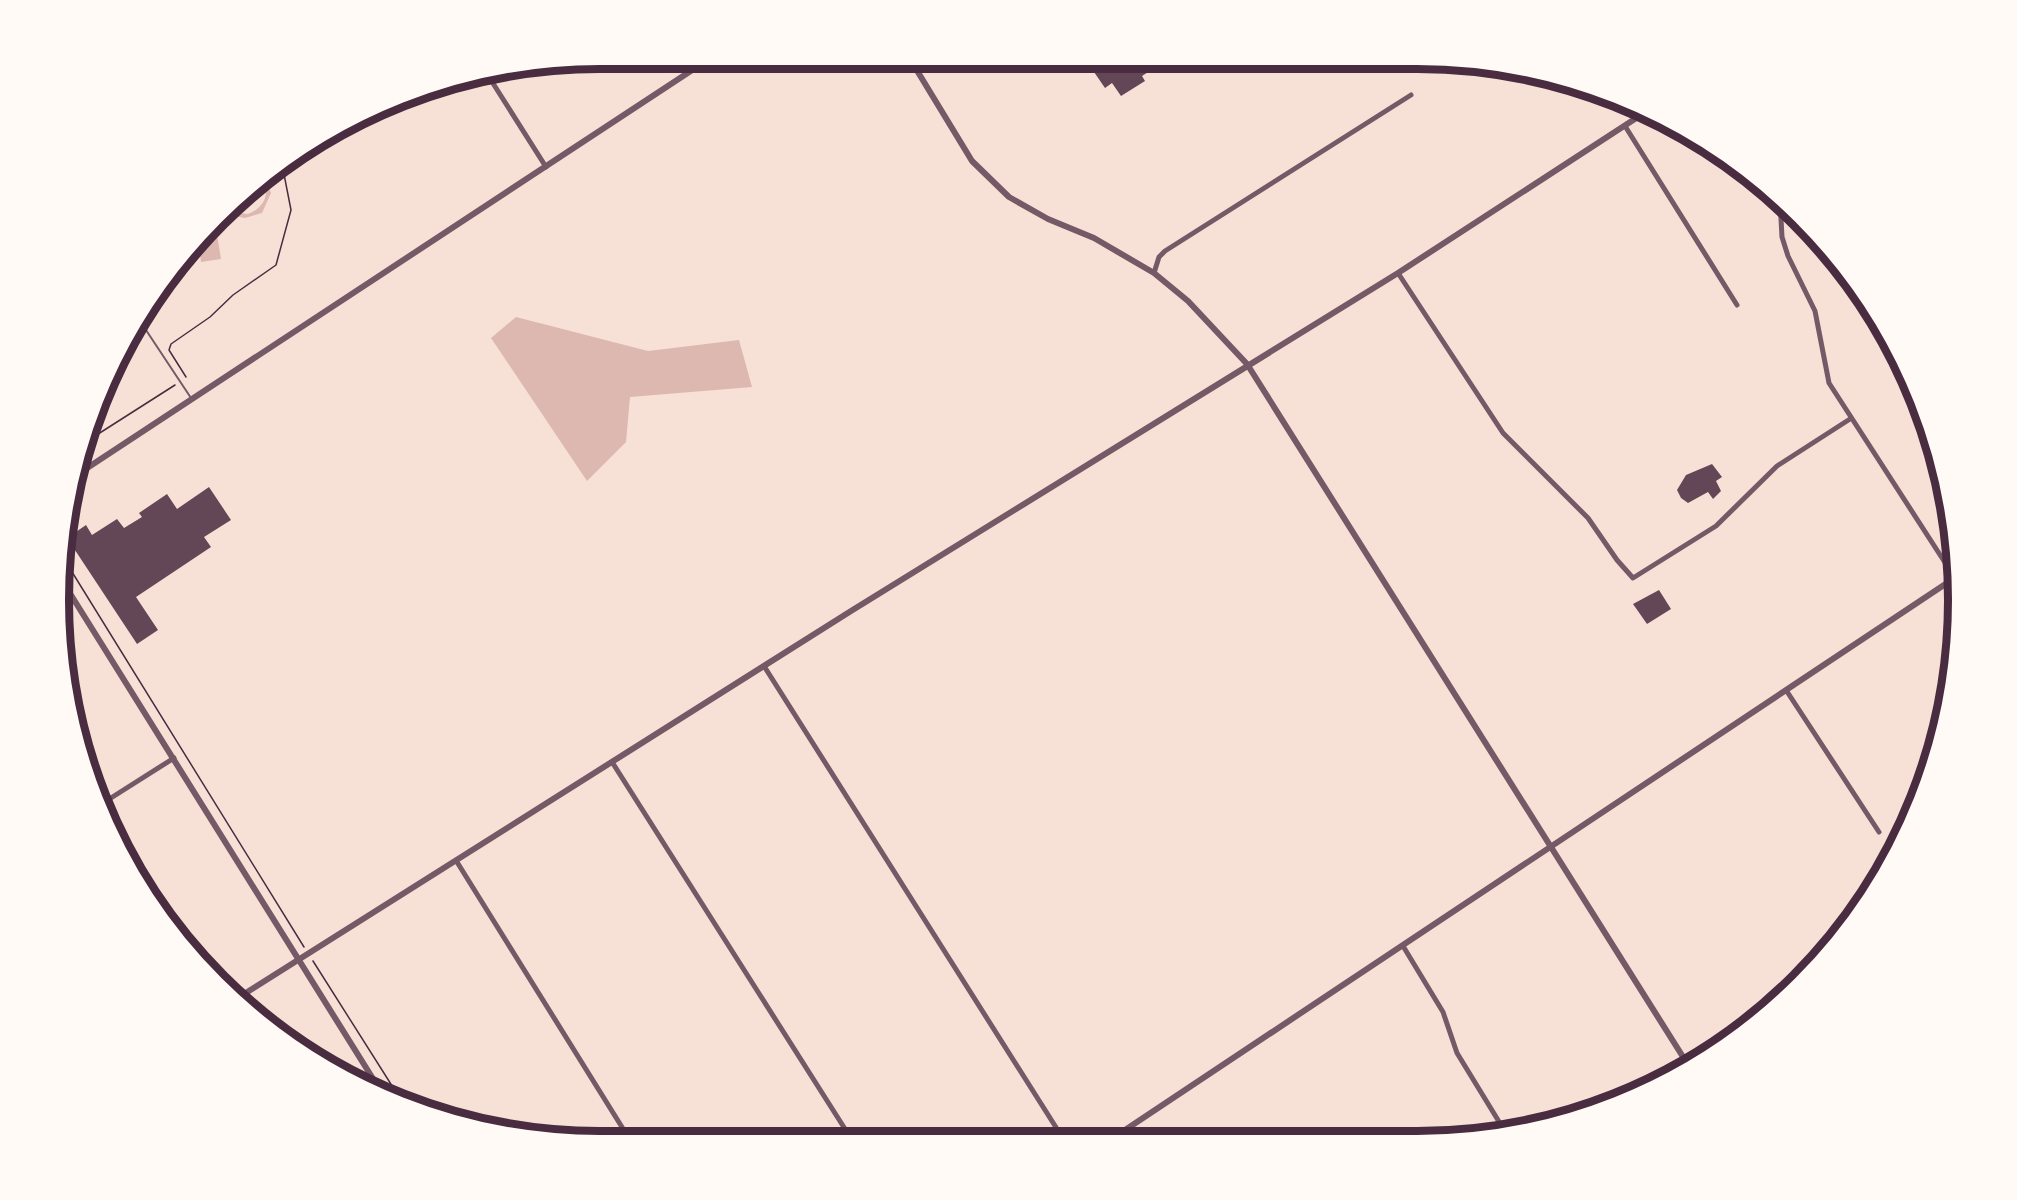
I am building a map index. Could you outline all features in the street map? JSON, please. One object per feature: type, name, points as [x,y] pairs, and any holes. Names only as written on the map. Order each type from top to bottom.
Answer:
[{"type":"street","points":[[85,470],[694,69]]},
{"type":"street","points":[[916,69],[972,161],[1009,197],[1048,219],[1094,238],[1154,273],[1188,301],[1246,364],[1684,1059]]},
{"type":"street","points":[[491,80],[546,167]]},
{"type":"street","points":[[1154,273],[1159,257],[1165,251],[1411,95]]},
{"type":"street","points":[[245,994],[1246,364],[1398,273],[1638,118]]},
{"type":"street","points":[[1625,126],[1737,305]]},
{"type":"street","points":[[1781,214],[1782,237],[1788,256],[1815,311],[1828,383],[1947,565]]},
{"type":"street","points":[[1398,273],[1503,433],[1588,518],[1617,560],[1633,578],[1716,526],[1777,466],[1850,419]]},
{"type":"street","points":[[1124,1131],[1947,582]]},
{"type":"street","points":[[69,592],[374,1080]]},
{"type":"street","points":[[765,666],[1058,1131]]},
{"type":"street","points":[[1786,690],[1879,832]]},
{"type":"street","points":[[108,800],[174,758]]},
{"type":"street","points":[[612,762],[846,1131]]},
{"type":"street","points":[[457,862],[624,1131]]},
{"type":"street","points":[[1403,946],[1443,1012],[1457,1053],[1500,1124]]},
{"type":"lane","points":[[144,327],[192,400]]},
{"type":"path","points":[[95,436],[186,377],[169,350],[171,344],[210,316],[233,295],[276,265],[291,210],[284,174]]},
{"type":"path","points":[[70,569],[395,1090]]},
{"type":"shaded area","points":[[269,186],[271,193],[262,213],[245,218],[234,216],[238,213],[248,214],[258,208],[264,200]]},
{"type":"shaded area","points":[[217,233],[221,259],[201,262],[200,252]]},
{"type":"shaded area","points":[[516,317],[648,351],[739,340],[752,387],[630,397],[626,442],[587,481],[491,338]]},
{"type":"building","points":[[1099,69],[1153,69],[1142,76],[1145,81],[1121,96],[1112,83],[1105,88],[1094,72]]},
{"type":"building","points":[[1712,464],[1722,477],[1716,481],[1721,491],[1713,499],[1708,492],[1688,503],[1681,498],[1677,490],[1686,475]]},
{"type":"building","points":[[209,487],[231,520],[204,537],[211,547],[136,597],[158,630],[137,644],[72,546],[74,533],[86,525],[92,535],[117,519],[124,528],[142,517],[139,513],[167,494],[177,509]]},
{"type":"building","points":[[1659,590],[1671,609],[1647,624],[1633,604]]}]
